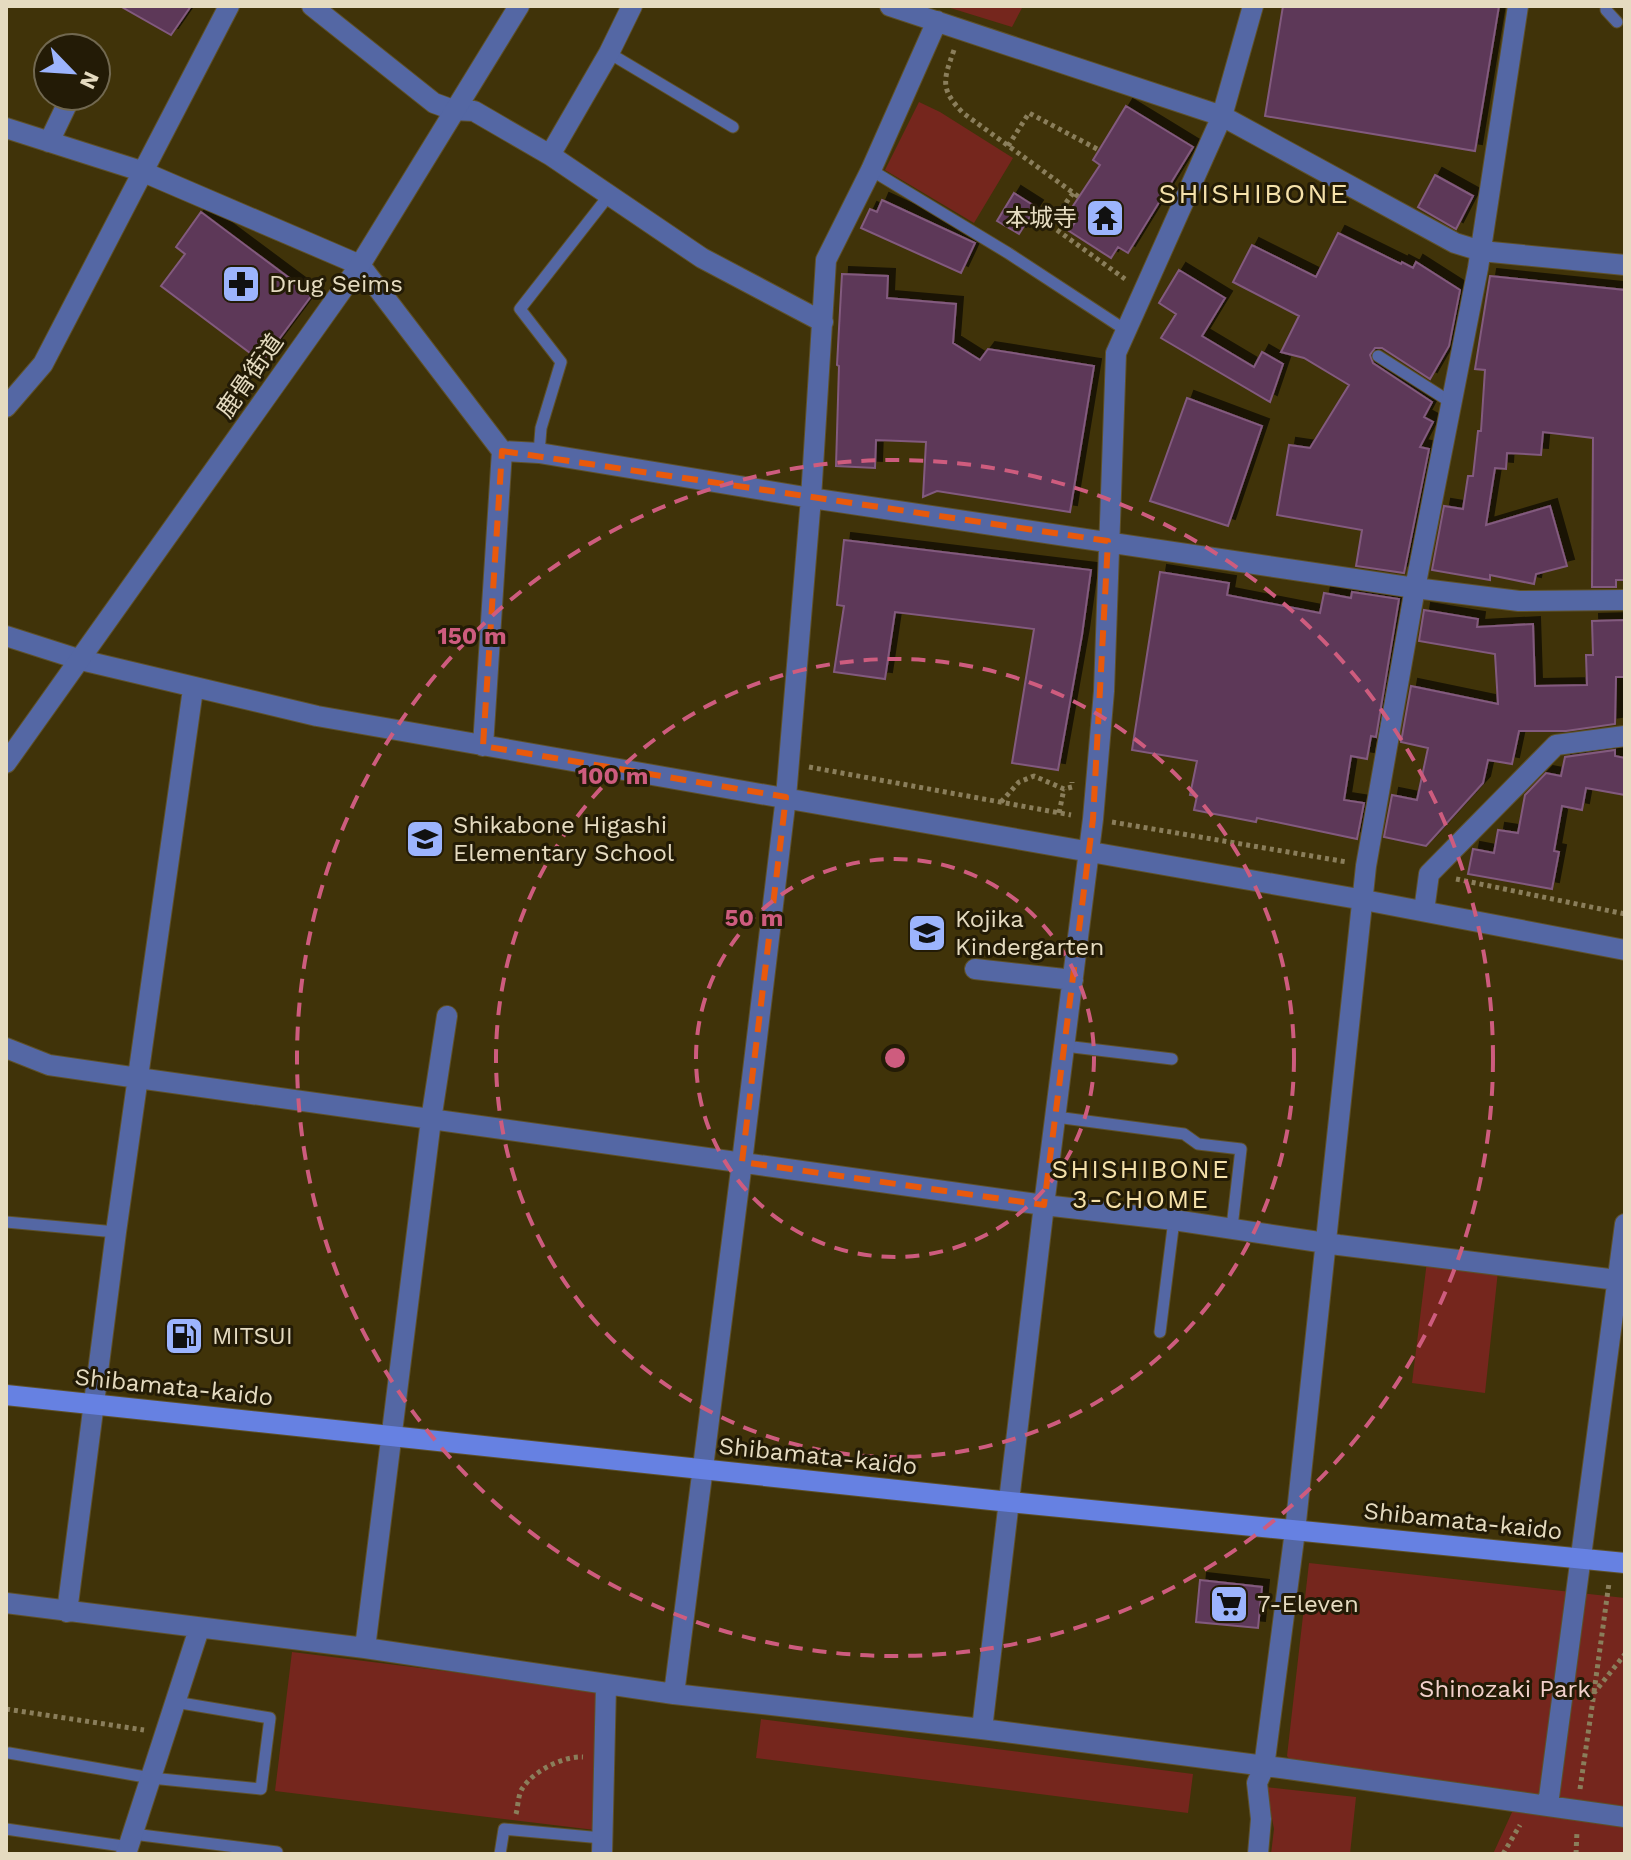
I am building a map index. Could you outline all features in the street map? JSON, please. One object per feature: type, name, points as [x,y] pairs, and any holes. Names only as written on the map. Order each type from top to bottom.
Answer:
[{"type":"main road","name":"Shibamata-kaido","points":[[6,1395],[1010,1502],[1625,1563]]},
{"type":"street","points":[[6,407],[43,364],[229,6]]},
{"type":"street","points":[[312,6],[434,103],[453,110],[474,111],[550,155],[702,258],[823,322]]},
{"type":"street","name":"鹿骨街道","points":[[6,763],[360,265],[519,6]]},
{"type":"street","points":[[550,155],[609,53],[632,6]]},
{"type":"street","points":[[890,6],[1222,116],[1455,243],[1481,251],[1625,265]]},
{"type":"street","points":[[982,1729],[1093,819],[1104,691],[1116,353],[1222,116],[1253,6]]},
{"type":"street","points":[[1258,1854],[1261,1819],[1257,1783],[1264,1767],[1295,1531],[1366,866],[1415,588],[1481,251],[1518,6]]},
{"type":"street","points":[[674,1694],[786,797],[811,498],[826,260],[871,170],[937,21]]},
{"type":"street","points":[[49,142],[63,112]]},
{"type":"street","points":[[6,128],[141,171],[360,265],[502,451],[483,746]]},
{"type":"street","points":[[502,451],[539,453],[811,498],[1415,588],[1519,601],[1625,600]]},
{"type":"street","points":[[6,636],[81,660],[193,689],[317,716],[1364,900],[1625,950]]},
{"type":"street","points":[[67,1612],[116,1232],[193,689]]},
{"type":"street","points":[[1424,911],[1429,874],[1556,745],[1625,736]]},
{"type":"street","points":[[975,969],[1073,980]]},
{"type":"street","points":[[365,1648],[431,1120],[447,1016]]},
{"type":"street","points":[[6,1048],[49,1065],[138,1078],[1044,1205],[1232,1227],[1622,1281]]},
{"type":"street","points":[[1541,1804],[1622,1281],[1625,1224]]},
{"type":"street","points":[[6,1603],[365,1648],[674,1694],[982,1729],[1625,1817]]},
{"type":"street","points":[[129,1845],[199,1629]]},
{"type":"street","points":[[604,1850],[606,1685]]},
{"type":"lane","points":[[1606,6],[1617,22]]},
{"type":"lane","points":[[609,53],[733,127]]},
{"type":"lane","points":[[871,170],[1008,253],[1127,331]]},
{"type":"lane","points":[[539,453],[541,428],[561,362],[520,309],[610,194]]},
{"type":"lane","points":[[1378,356],[1452,403]]},
{"type":"lane","points":[[1065,1046],[1172,1059]]},
{"type":"lane","points":[[1056,1117],[1184,1134],[1198,1144],[1241,1149],[1232,1227]]},
{"type":"lane","points":[[1160,1332],[1174,1220]]},
{"type":"lane","points":[[6,1222],[116,1232]]},
{"type":"lane","points":[[9,1753],[151,1778],[261,1789],[270,1718],[175,1702]]},
{"type":"lane","points":[[6,1829],[129,1845],[277,1852]]},
{"type":"lane","points":[[500,1854],[504,1829],[604,1850]]},
{"type":"path","points":[[957,42],[944,79],[950,100],[963,113],[1076,195],[1050,225],[1144,292]]},
{"type":"path","points":[[1008,146],[1029,113],[1099,150]]},
{"type":"path","points":[[789,763],[1366,866]]},
{"type":"path","points":[[1001,802],[1019,782],[1034,776],[1064,789],[1072,787],[1073,771]]},
{"type":"path","points":[[1059,813],[1064,789]]},
{"type":"path","points":[[1429,874],[1625,914]]},
{"type":"path","points":[[1576,1854],[1578,1810],[1609,1581]]},
{"type":"path","points":[[1594,1693],[1625,1654]]},
{"type":"path","points":[[6,1709],[165,1734]]},
{"type":"path","points":[[514,1830],[521,1789],[542,1769],[574,1756],[604,1758]]},
{"type":"path","points":[[1503,1854],[1541,1804]]},
{"type":"highlighted area","points":[[502,451],[1108,541],[1093,819],[1044,1205],[742,1162],[786,797],[483,746]]},
{"type":"green space","points":[[944,6],[1023,6],[1012,27]]},
{"type":"green space","points":[[919,102],[1013,158],[974,223],[885,170]]},
{"type":"green space","points":[[1427,1261],[1498,1271],[1485,1393],[1412,1383]]},
{"type":"green space","name":"Shinozaki Park","points":[[1309,1563],[1625,1598],[1625,1854],[1493,1854],[1513,1810],[1294,1765],[1287,1756]]},
{"type":"green space","points":[[292,1652],[605,1691],[595,1830],[275,1791]]},
{"type":"green space","points":[[761,1719],[1193,1774],[1188,1813],[756,1758]]},
{"type":"green space","points":[[1266,1787],[1356,1797],[1350,1854],[1271,1854],[1274,1829]]},
{"type":"building","points":[[120,6],[191,6],[171,35]]},
{"type":"building","points":[[1283,6],[1499,6],[1475,151],[1265,116]]},
{"type":"building","points":[[1126,106],[1193,147],[1128,253],[1118,247],[1111,258],[1069,231],[1078,218],[1069,212],[1100,165],[1093,160]]},
{"type":"building","points":[[1435,175],[1473,196],[1456,229],[1418,207]]},
{"type":"building","points":[[1014,193],[1036,207],[1019,234],[997,221]]},
{"type":"building","points":[[882,200],[975,243],[961,273],[861,228],[870,209],[877,212]]},
{"type":"building","points":[[201,212],[312,295],[262,362],[161,286],[185,254],[176,247]]},
{"type":"building","points":[[1338,233],[1401,264],[1413,268],[1416,262],[1460,290],[1449,346],[1430,379],[1382,348],[1375,348],[1370,355],[1373,363],[1432,402],[1424,417],[1433,422],[1420,447],[1429,449],[1404,573],[1356,566],[1362,530],[1277,515],[1289,445],[1310,448],[1349,385],[1304,358],[1281,352],[1299,316],[1233,282],[1252,245],[1316,277]]},
{"type":"building","points":[[1179,270],[1225,298],[1202,336],[1254,367],[1262,352],[1283,364],[1270,402],[1161,338],[1176,314],[1159,303]]},
{"type":"building","points":[[842,274],[888,276],[887,298],[956,304],[953,343],[980,360],[988,349],[1094,366],[1070,512],[937,491],[923,497],[926,442],[876,440],[875,468],[836,466]]},
{"type":"building","points":[[1490,276],[1625,290],[1625,580],[1616,580],[1616,587],[1592,587],[1593,438],[1543,432],[1541,455],[1507,453],[1506,469],[1495,468],[1486,525],[1550,506],[1567,566],[1536,574],[1534,584],[1490,575],[1490,580],[1432,570],[1444,506],[1463,509],[1468,476],[1473,476],[1478,431],[1481,431],[1485,370],[1475,369]]},
{"type":"building","points":[[1187,398],[1262,426],[1228,526],[1150,501]]},
{"type":"building","points":[[844,540],[1091,570],[1058,770],[1012,763],[1034,629],[895,612],[885,679],[834,672],[844,606],[837,605]]},
{"type":"building","points":[[1160,572],[1229,583],[1227,595],[1320,613],[1324,593],[1351,598],[1352,592],[1399,599],[1376,737],[1371,736],[1367,759],[1351,756],[1344,800],[1364,803],[1357,839],[1257,818],[1256,822],[1194,810],[1197,796],[1190,795],[1197,761],[1132,750]]},
{"type":"building","points":[[1424,610],[1478,619],[1477,627],[1533,624],[1535,686],[1587,685],[1586,655],[1593,655],[1592,621],[1625,620],[1625,677],[1616,677],[1615,724],[1566,731],[1519,731],[1512,764],[1488,760],[1483,783],[1426,846],[1384,837],[1392,795],[1417,800],[1428,748],[1401,742],[1411,686],[1498,704],[1495,654],[1419,641]]},
{"type":"building","points":[[1615,750],[1615,756],[1625,758],[1625,795],[1586,788],[1582,810],[1562,806],[1554,851],[1559,852],[1552,889],[1468,874],[1473,849],[1494,853],[1498,830],[1518,833],[1525,795],[1546,773],[1561,776],[1565,757]]},
{"type":"building","points":[[1200,1580],[1262,1587],[1258,1628],[1196,1622]]},
{"type":"place","name":"本城寺","points":[[1105,218]]},
{"type":"place","name":"Drug Seims","points":[[241,284]]},
{"type":"place","name":"Shikabone Higashi Elementary School","points":[[425,839]]},
{"type":"place","name":"Kojika Kindergarten","points":[[927,933]]},
{"type":"place","name":"MITSUI","points":[[184,1336]]},
{"type":"place","name":"7-Eleven","points":[[1229,1604]]},
{"type":"district","name":"SHISHIBONE","points":[[1254,193]]},
{"type":"district","name":"SHISHIBONE 3-CHOME","points":[[1141,1184]]}]
